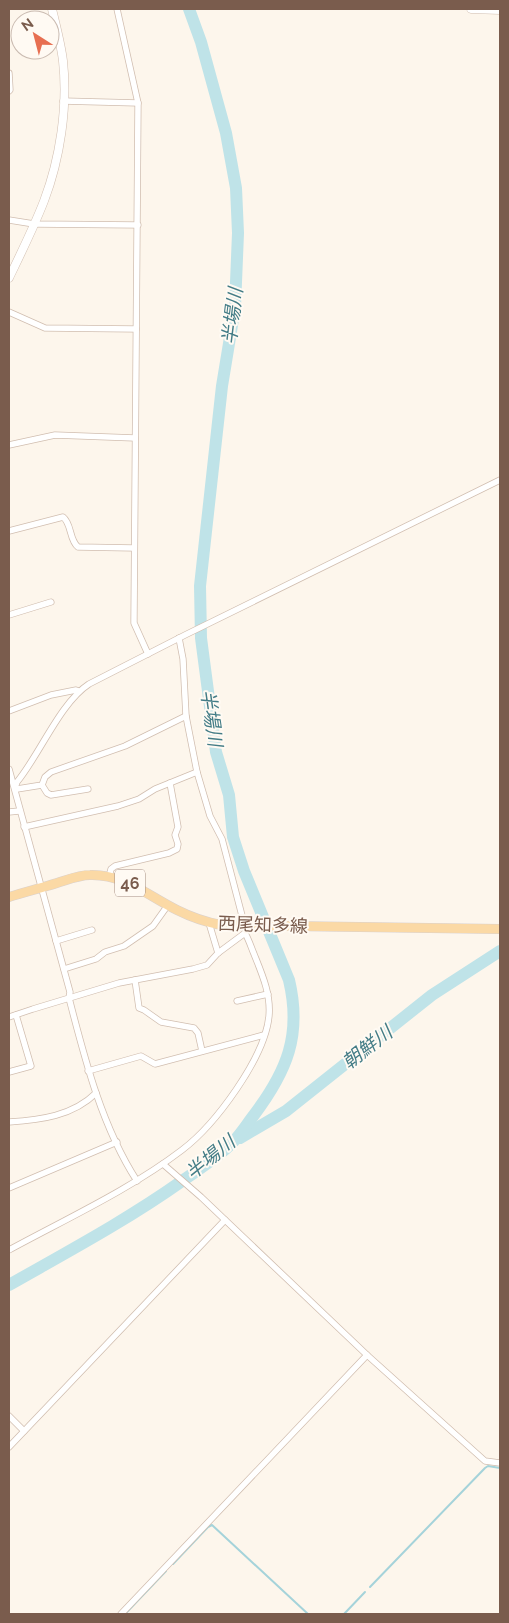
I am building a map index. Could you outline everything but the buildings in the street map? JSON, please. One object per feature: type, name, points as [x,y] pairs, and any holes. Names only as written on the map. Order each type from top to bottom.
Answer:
[{"type":"main road","name":"西尾知多線","points":[[9,897],[88,875],[109,877],[128,882],[191,917],[209,923],[245,930],[256,926],[500,929]]},
{"type":"street","points":[[9,278],[47,192],[60,140],[63,62],[52,9]]},
{"type":"street","points":[[117,9],[138,103],[134,623],[148,654]]},
{"type":"street","points":[[471,9],[500,10]]},
{"type":"street","points":[[9,73],[9,91]]},
{"type":"street","points":[[63,101],[138,103]]},
{"type":"street","points":[[9,220],[34,224],[138,225]]},
{"type":"street","points":[[9,312],[45,328],[136,329]]},
{"type":"street","points":[[9,445],[55,435],[135,438]]},
{"type":"street","points":[[14,788],[68,705],[79,691],[97,679],[500,480]]},
{"type":"street","points":[[9,531],[63,517],[66,520],[74,544],[78,548],[134,548]]},
{"type":"street","points":[[9,615],[51,602]]},
{"type":"street","points":[[9,1250],[137,1181],[164,1165],[192,1142],[223,1108],[256,1055],[264,1036],[269,1018],[268,994],[265,982],[245,930],[222,839],[210,816],[197,772],[186,716],[182,636]]},
{"type":"street","points":[[9,711],[51,695],[79,691]]},
{"type":"street","points":[[42,785],[45,777],[51,772],[125,746],[186,716]]},
{"type":"street","points":[[9,769],[64,969],[70,992],[69,998],[88,1070],[126,1164],[137,1181]]},
{"type":"street","points":[[24,827],[118,806],[139,799],[155,789],[197,772]]},
{"type":"street","points":[[109,877],[111,869],[115,866],[169,853],[177,848],[178,844],[175,835],[178,827],[170,783]]},
{"type":"street","points":[[14,788],[42,785]]},
{"type":"street","points":[[42,785],[47,793],[51,795],[88,789]]},
{"type":"street","points":[[9,812],[19,811]]},
{"type":"street","points":[[64,969],[96,959],[105,952],[124,946],[153,926],[168,905]]},
{"type":"street","points":[[209,923],[218,953]]},
{"type":"street","points":[[56,940],[92,930]]},
{"type":"street","points":[[9,1017],[135,980],[207,965],[245,930]]},
{"type":"street","points":[[135,980],[139,1008],[161,1022],[194,1028],[198,1033],[202,1052]]},
{"type":"street","points":[[237,1002],[268,994]]},
{"type":"street","points":[[9,1072],[31,1066],[16,1015]]},
{"type":"street","points":[[88,1070],[141,1056],[155,1064],[264,1036]]},
{"type":"street","points":[[9,1122],[67,1113],[85,1103],[96,1093]]},
{"type":"street","points":[[9,1188],[117,1142]]},
{"type":"street","points":[[164,1165],[199,1195],[368,1355],[485,1461],[500,1464]]},
{"type":"street","points":[[9,1447],[225,1220]]},
{"type":"street","points":[[121,1614],[368,1355]]},
{"type":"street","points":[[9,1416],[24,1431]]},
{"type":"waterway","name":"半場川","points":[[9,1285],[140,1209],[209,1163],[236,1139],[266,1099],[283,1067],[289,1052],[292,1035],[294,1018],[289,980],[244,871],[233,837],[229,795],[216,752],[201,638],[200,586],[222,386],[235,307],[238,233],[236,188],[226,133],[201,42],[189,9]]},
{"type":"waterway","name":"朝鮮川","points":[[240,1138],[286,1111],[432,995],[500,951]]},
{"type":"waterway","points":[[370,1587],[485,1468],[488,1466],[500,1468]]},
{"type":"waterway","points":[[173,1564],[212,1525],[308,1614]]},
{"type":"waterway","points":[[125,1614],[166,1571]]},
{"type":"waterway","points":[[344,1614],[365,1592]]}]
